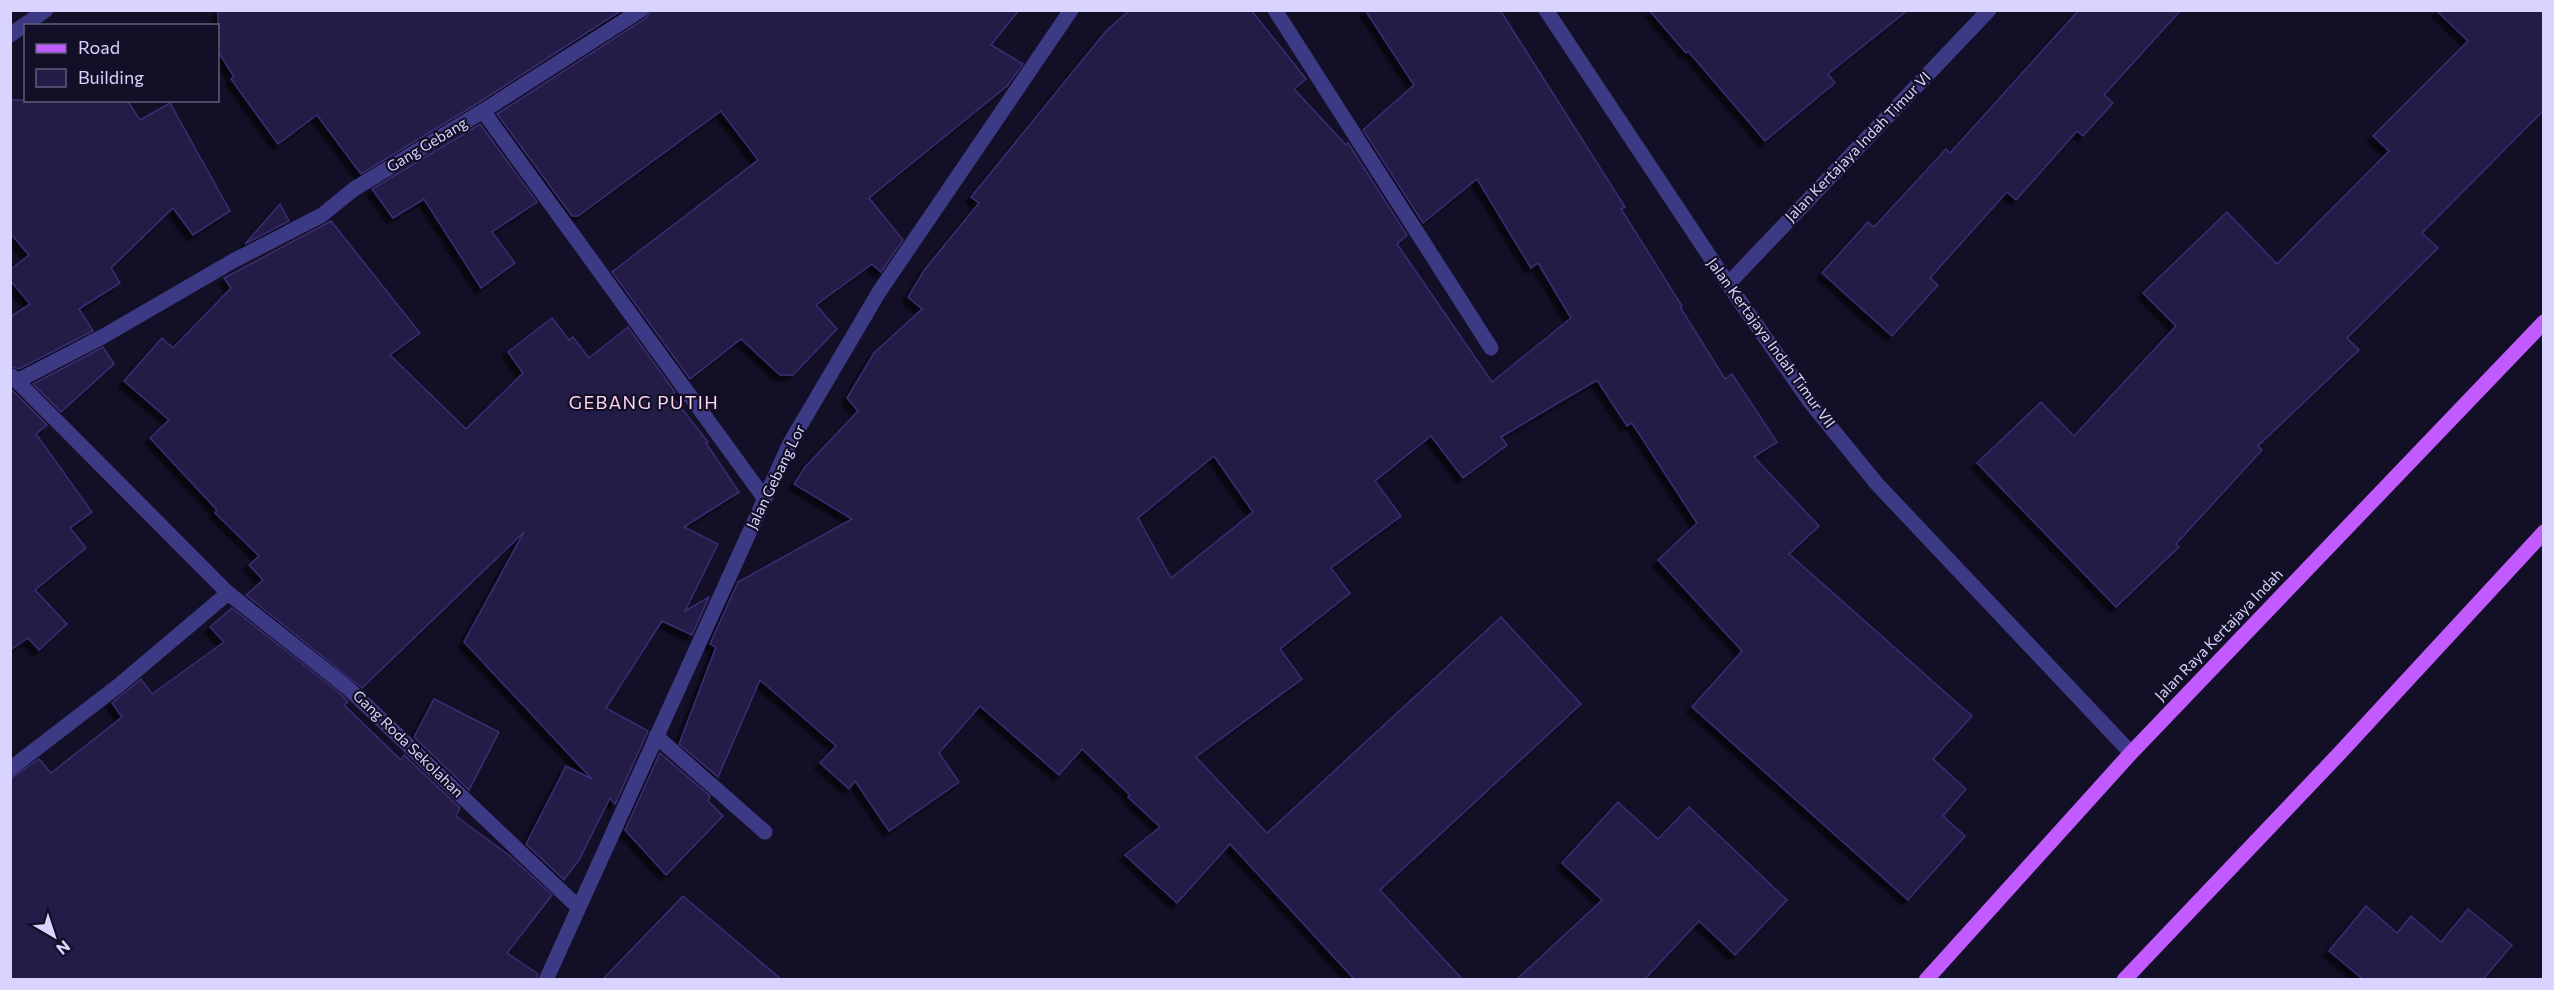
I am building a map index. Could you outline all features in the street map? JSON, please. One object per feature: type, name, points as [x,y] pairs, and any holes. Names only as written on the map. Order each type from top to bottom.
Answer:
[{"type":"main road","name":"Jalan Raya Kertajaya Indah","points":[[1926,980],[2131,753],[2544,322]]},
{"type":"main road","points":[[2124,980],[2338,755],[2544,532]]},
{"type":"street","points":[[26,24],[46,10]]},
{"type":"street","points":[[483,111],[641,10]]},
{"type":"street","name":"Jalan Gebang Lor","points":[[546,980],[790,443],[879,292],[1071,10]]},
{"type":"street","points":[[1275,10],[1491,348]]},
{"type":"street","name":"Jalan Kertajaya Indah Timur VII","points":[[1546,10],[1728,285],[1810,402],[1877,484],[2131,753]]},
{"type":"street","name":"Jalan Kertajaya Indah Timur VI","points":[[1728,285],[1989,10]]},
{"type":"street","points":[[10,35],[24,25]]},
{"type":"street","name":"Gang Gebang","points":[[14,378],[102,337],[233,261],[322,215],[354,189],[483,111],[765,499]]},
{"type":"street","name":"Gang Roda Sekolahan","points":[[14,378],[228,593],[348,688],[578,907]]},
{"type":"street","points":[[10,769],[118,687],[228,593]]},
{"type":"street","points":[[656,736],[765,832]]},
{"type":"building","points":[[218,10],[622,10],[478,103],[361,174],[317,115],[278,144],[231,79],[234,77],[219,53]]},
{"type":"building","points":[[651,10],[1019,10],[991,45],[1023,64],[1007,86],[869,198],[903,240],[881,272],[872,264],[816,305],[837,329],[793,375],[780,375],[741,339],[690,379],[612,272],[758,160],[721,111],[578,216],[572,216],[497,114],[646,18]]},
{"type":"building","points":[[1130,10],[1251,10],[1306,79],[1294,89],[1346,145],[1348,143],[1407,235],[1397,244],[1492,382],[1571,318],[1538,263],[1531,268],[1477,179],[1423,223],[1363,130],[1414,85],[1365,10],[1500,10],[1625,207],[1621,209],[1725,379],[1732,374],[1777,442],[1754,457],[1819,526],[1789,554],[1972,716],[1933,759],[1966,789],[1943,816],[1965,836],[1908,900],[1692,707],[1742,651],[1658,560],[1697,523],[1632,423],[1627,426],[1597,380],[1501,437],[1507,445],[1463,478],[1431,436],[1375,481],[1401,516],[1331,568],[1350,593],[1280,649],[1302,679],[1196,757],[1267,833],[1501,617],[1581,704],[1380,890],[1463,980],[1355,980],[1230,844],[1177,903],[1125,855],[1160,827],[1128,797],[1130,795],[1082,749],[1059,775],[980,706],[939,753],[959,782],[889,831],[855,781],[849,789],[820,763],[836,746],[760,680],[718,777],[679,744],[716,647],[710,644],[738,582],[852,519],[794,484],[805,467],[858,411],[847,398],[874,353],[922,309],[908,297],[925,269],[979,203],[971,197],[1106,31]],"holes":[[[1214,456],[1253,512],[1171,578],[1138,518]]]},
{"type":"building","points":[[1649,10],[1908,10],[1828,74],[1835,83],[1765,141],[1688,51],[1686,53]]},
{"type":"building","points":[[2079,10],[2181,10],[2104,95],[2113,103],[2083,136],[2077,131],[2016,200],[2007,192],[1930,278],[1938,285],[1892,336],[1822,273],[1868,222],[1874,227],[1946,149],[1950,153]]},
{"type":"building","points":[[2436,10],[2544,10],[2544,110],[2422,233],[2438,248],[2347,338],[2359,350],[2258,446],[2262,450],[2176,544],[2179,547],[2116,607],[1977,463],[2041,402],[2074,436],[2176,326],[2143,293],[2227,212],[2277,264],[2389,151],[2373,136],[2468,41]]},
{"type":"building","points":[[10,100],[128,102],[140,120],[170,103],[230,211],[193,235],[173,208],[111,268],[120,283],[79,309],[93,331],[19,369],[10,366],[10,317],[30,304],[10,280],[10,270],[29,255],[10,233]]},
{"type":"building","points":[[480,124],[537,202],[492,232],[515,263],[481,288],[424,199],[393,218],[372,189]]},
{"type":"building","points":[[280,204],[289,221],[245,244]]},
{"type":"building","points":[[331,221],[420,333],[390,355],[466,429],[523,373],[508,352],[552,318],[569,340],[573,337],[589,358],[628,327],[675,392],[671,395],[708,442],[706,443],[739,492],[684,527],[718,544],[685,611],[709,597],[692,635],[662,621],[606,708],[648,731],[615,804],[610,798],[579,860],[564,880],[526,844],[566,766],[592,779],[464,642],[524,532],[362,688],[246,595],[263,580],[249,565],[259,556],[215,513],[217,510],[150,438],[169,420],[124,381],[162,338],[173,348],[231,288],[224,278]]},
{"type":"building","points":[[103,347],[114,364],[61,412],[33,384]]},
{"type":"building","points":[[10,388],[47,425],[36,434],[92,512],[70,528],[86,548],[35,590],[67,624],[39,650],[28,638],[10,650]]},
{"type":"building","points":[[232,608],[342,695],[348,702],[344,705],[401,760],[404,755],[460,808],[456,816],[510,856],[552,895],[507,953],[538,974],[536,980],[10,980],[10,779],[39,759],[51,773],[122,717],[112,703],[141,679],[152,694],[224,642],[210,627]]},
{"type":"building","points":[[434,699],[499,732],[469,790],[414,737]]},
{"type":"building","points":[[660,753],[710,796],[708,801],[723,816],[666,875],[625,830]]},
{"type":"building","points":[[1618,802],[1658,839],[1689,807],[1787,900],[1735,955],[1699,921],[1644,980],[1516,980],[1602,900],[1562,863]]},
{"type":"building","points":[[683,896],[782,980],[602,980]]},
{"type":"building","points":[[2366,906],[2397,933],[2411,916],[2441,942],[2468,909],[2512,945],[2484,978],[2485,980],[2364,980],[2329,951]]},
{"type":"district","name":"GEBANG PUTIH","points":[[644,403]]}]
